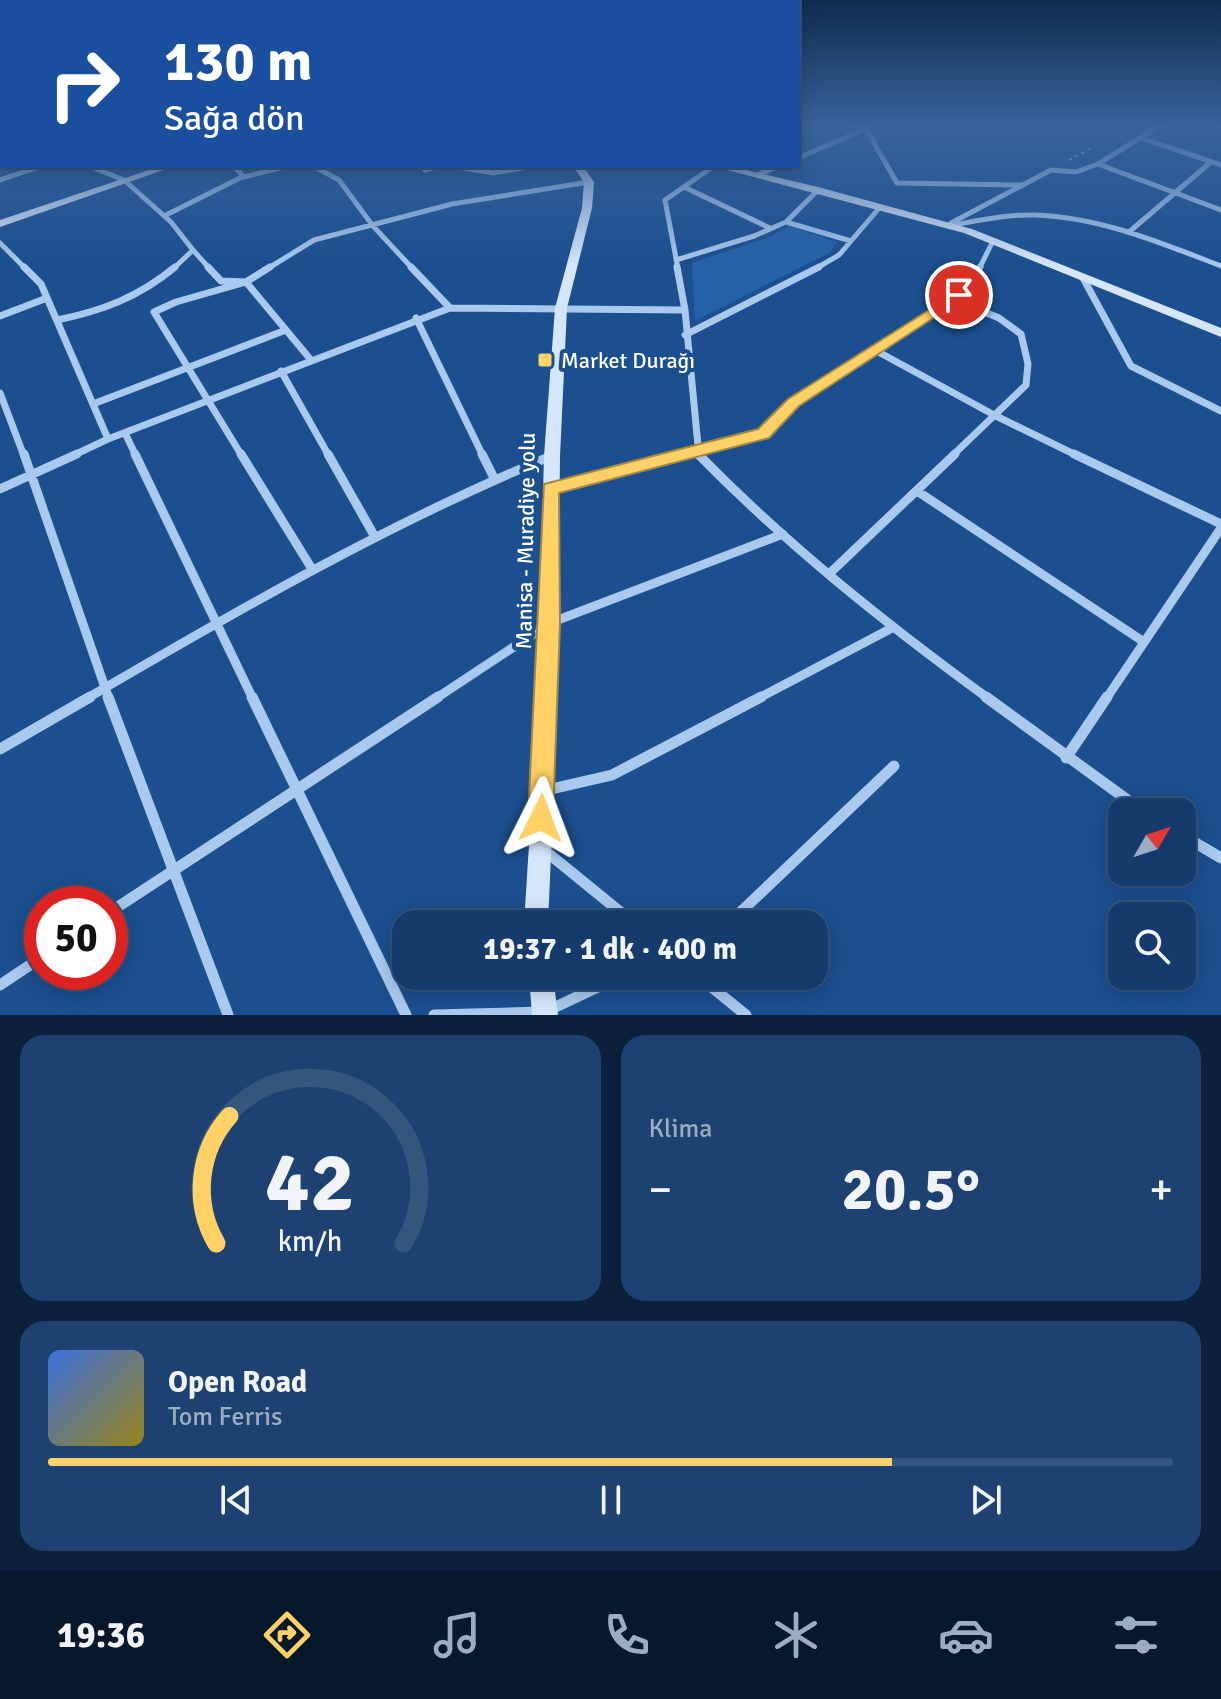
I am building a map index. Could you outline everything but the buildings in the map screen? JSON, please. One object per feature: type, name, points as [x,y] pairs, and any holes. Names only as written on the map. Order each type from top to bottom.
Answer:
[{"type":"main road","points":[[0,224],[149,172]]},
{"type":"main road","points":[[582,172],[589,182]]},
{"type":"main road","points":[[745,172],[880,207],[993,241],[1221,333]]},
{"type":"main road","name":"Manisa - Muradiye yolu","points":[[537,910],[550,623],[550,489],[561,308],[587,208],[589,182]]},
{"type":"main road","points":[[542,990],[545,1014]]},
{"type":"street","points":[[0,180],[23,172]]},
{"type":"street","points":[[105,172],[124,180],[164,216],[221,281],[246,282],[311,360]]},
{"type":"street","points":[[240,172],[244,177]]},
{"type":"street","points":[[164,216],[244,177],[263,172]]},
{"type":"street","points":[[325,172],[339,180],[373,226],[450,308]]},
{"type":"street","points":[[706,172],[665,200],[685,310],[697,453],[742,499],[892,628],[1124,798]]},
{"type":"street","points":[[757,175],[763,172]]},
{"type":"street","points":[[891,172],[897,183],[1022,185]]},
{"type":"street","points":[[947,226],[1046,172]]},
{"type":"street","points":[[1120,172],[1221,210]]},
{"type":"street","points":[[1129,232],[1199,172]]},
{"type":"street","points":[[312,569],[154,312],[176,302],[246,282],[301,245],[452,204],[589,182]]},
{"type":"street","points":[[684,187],[770,228]]},
{"type":"street","points":[[676,260],[754,236],[786,222],[818,190]]},
{"type":"street","points":[[685,335],[839,255],[880,207]]},
{"type":"street","points":[[947,226],[1030,215],[1081,218],[1221,266]]},
{"type":"street","points":[[786,222],[851,241]]},
{"type":"street","points":[[550,489],[763,434],[794,402],[953,299],[977,272],[993,241]]},
{"type":"street","points":[[0,243],[41,284],[108,439]]},
{"type":"street","points":[[57,320],[105,311],[135,297],[162,280],[193,250]]},
{"type":"street","points":[[1083,278],[1131,366],[1221,411]]},
{"type":"street","points":[[0,316],[47,298]]},
{"type":"street","points":[[829,574],[1026,385],[1028,364],[1021,334],[999,318],[953,299]]},
{"type":"street","points":[[0,489],[108,439],[416,318],[450,308],[685,310]]},
{"type":"street","points":[[416,318],[494,478]]},
{"type":"street","points":[[93,404],[286,330]]},
{"type":"street","points":[[873,349],[996,416],[1221,526],[1066,758]]},
{"type":"street","points":[[281,371],[375,537]]},
{"type":"street","points":[[0,393],[32,475],[105,689],[228,1015]]},
{"type":"street","points":[[125,433],[215,625],[406,1015]]},
{"type":"street","points":[[0,749],[312,569],[494,478],[552,456]]},
{"type":"street","points":[[917,491],[1144,642]]},
{"type":"street","points":[[128,900],[550,623],[783,534]]},
{"type":"street","points":[[542,791],[612,775],[892,628]]},
{"type":"street","points":[[743,910],[894,766]]},
{"type":"street","points":[[1196,843],[1221,858]]},
{"type":"street","points":[[539,846],[618,910]]},
{"type":"street","points":[[0,985],[24,969]]},
{"type":"street","points":[[434,1015],[545,1014],[593,990]]},
{"type":"street","points":[[715,990],[746,1015]]},
{"type":"shaded area","points":[[789,226],[837,242],[829,253],[695,321],[692,263],[772,236]]},
{"type":"place","name":"Market Durağı","points":[[545,360]]},
{"type":"route","points":[[541,818],[550,623],[550,489],[763,434],[794,402],[959,295]]}]
